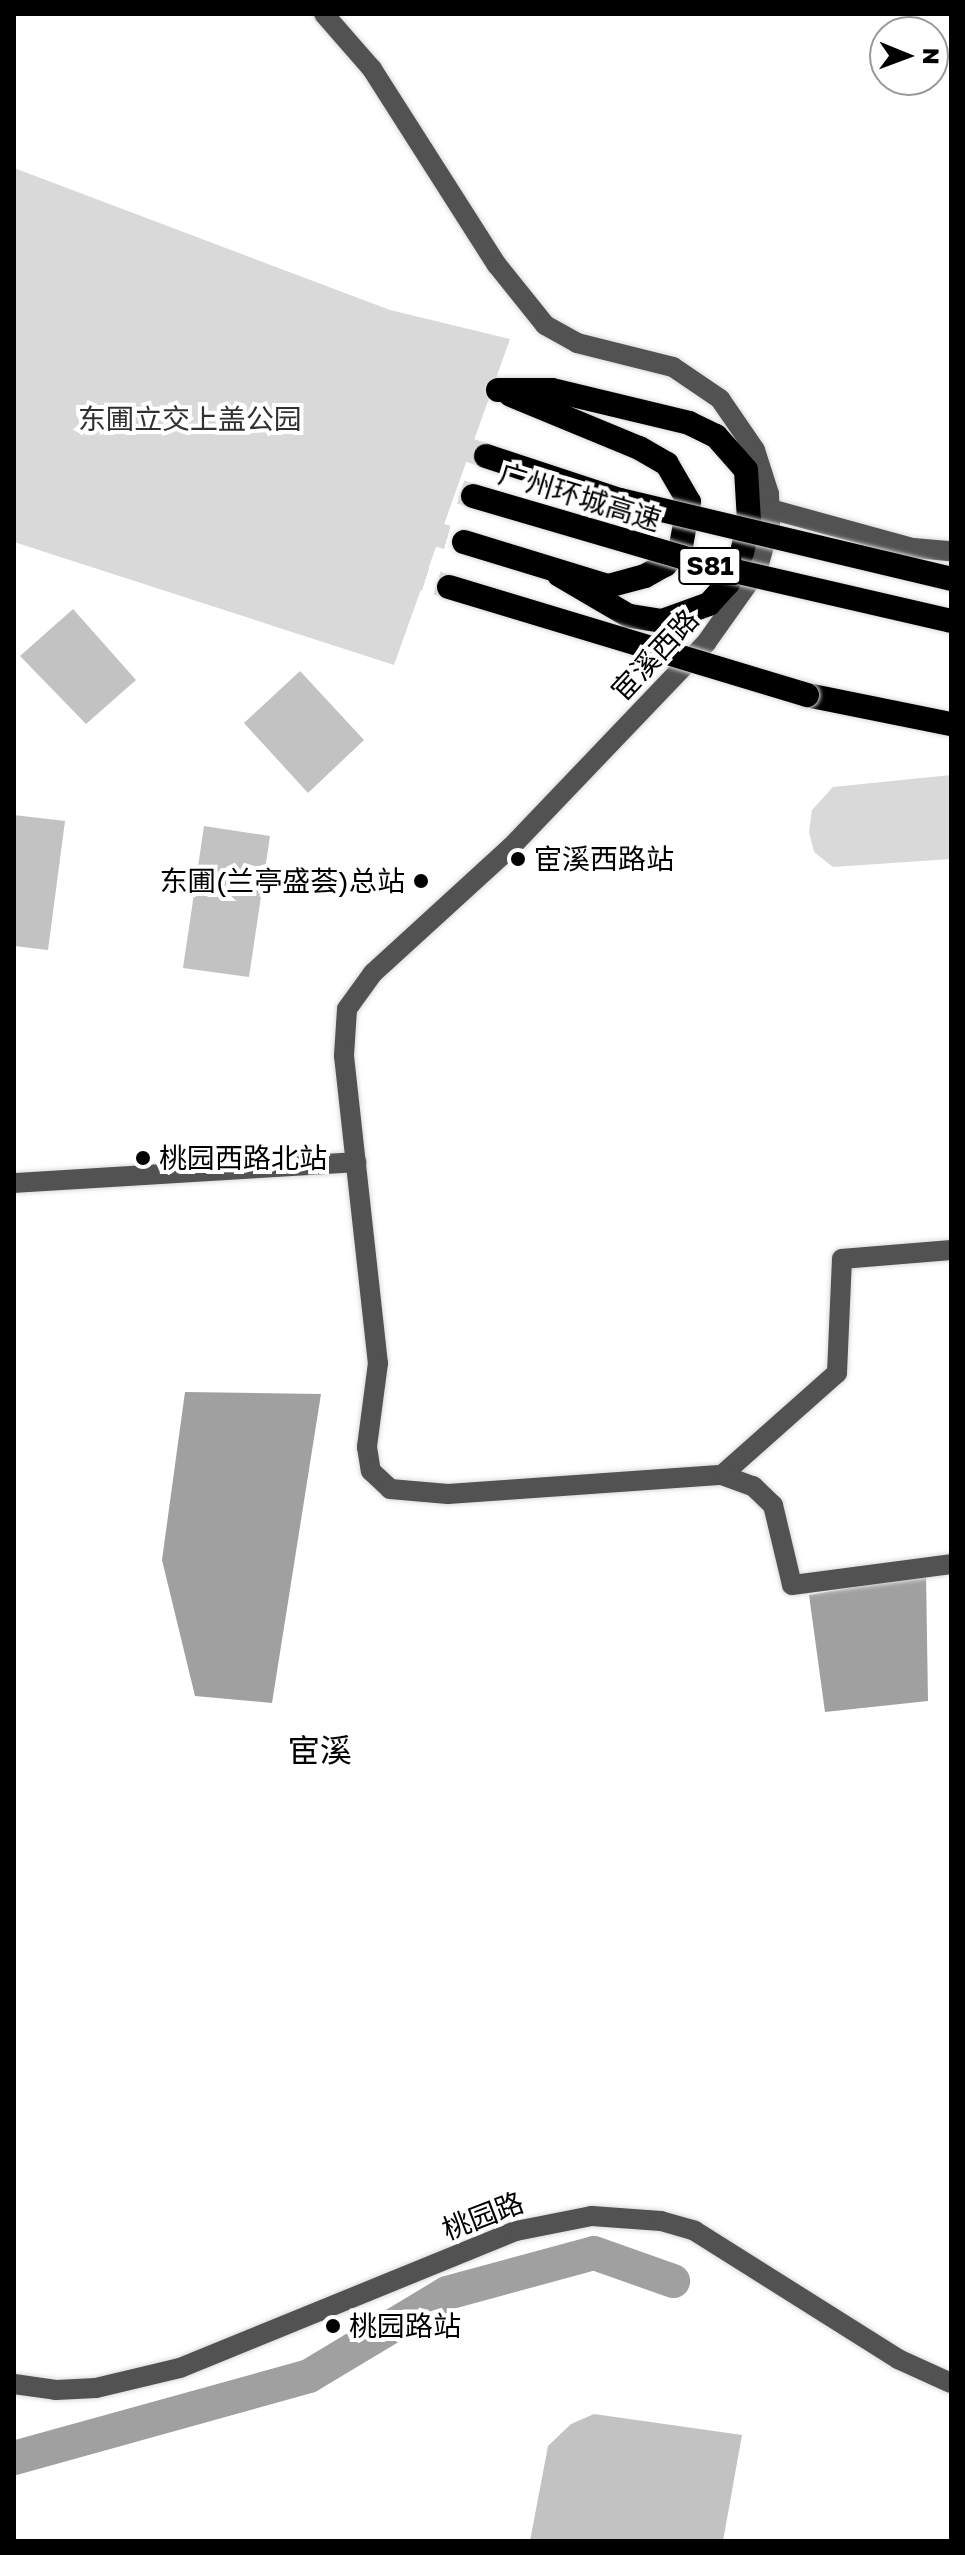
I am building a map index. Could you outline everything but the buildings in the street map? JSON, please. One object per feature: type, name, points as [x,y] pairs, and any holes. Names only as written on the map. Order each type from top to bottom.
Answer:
[{"type":"highway","points":[[464,542],[559,575],[608,586],[655,571],[681,546],[689,502],[667,464],[639,448],[498,390],[552,390],[689,423],[716,436],[746,470],[749,520],[742,552],[728,583],[709,604],[662,621],[629,616],[559,575]]},
{"type":"highway","name":"广州环城高速","points":[[486,456],[620,500],[951,579]]},
{"type":"highway","name":"广州环城高速","points":[[473,496],[713,566],[951,621]]},
{"type":"highway","points":[[897,568],[951,571]]},
{"type":"highway","points":[[449,587],[807,695],[951,724]]},
{"type":"street","name":"宦溪西路","points":[[324,14],[372,69],[497,265],[535,314],[560,337],[673,367],[698,381],[740,423],[765,477],[770,509],[757,571],[706,643],[511,847],[358,991],[347,1009],[343,1035],[378,1363],[367,1447],[371,1471],[390,1489],[448,1494],[722,1475]]},
{"type":"street","points":[[770,509],[913,548],[951,551]]},
{"type":"street","points":[[14,1183],[356,1162]]},
{"type":"street","points":[[951,1250],[842,1259],[837,1373],[722,1475],[753,1486],[773,1505],[792,1585],[951,1564]]},
{"type":"street","name":"桃园路","points":[[14,2384],[56,2390],[96,2388],[180,2368],[516,2231],[592,2216],[661,2221],[695,2231],[898,2359],[951,2383]]},
{"type":"green space","name":"东圃立交上盖公园","points":[[14,168],[390,310],[510,339],[394,665],[14,542]]},
{"type":"green space","points":[[951,775],[951,859],[833,867],[814,852],[809,832],[812,810],[833,787]]},
{"type":"shaded area","points":[[185,1392],[321,1394],[272,1703],[195,1696],[162,1560]]},
{"type":"shaded area","points":[[926,1574],[928,1701],[825,1712],[809,1595]]},
{"type":"waterway","points":[[14,2458],[309,2376],[447,2293],[594,2253],[673,2281]]},
{"type":"tunnel","points":[[14,233],[233,314],[363,356],[498,390]]},
{"type":"tunnel","points":[[14,263],[137,308],[256,333]]},
{"type":"tunnel","points":[[14,305],[486,456]]},
{"type":"tunnel","points":[[14,352],[473,496]]},
{"type":"tunnel","points":[[14,444],[181,465],[464,542]]},
{"type":"tunnel","points":[[24,456],[449,587]]},
{"type":"place","name":"宦溪西路站","points":[[518,859]]},
{"type":"place","name":"东圃(兰亭盛荟)总站","points":[[421,881]]},
{"type":"place","name":"桃园西路北站","points":[[143,1158]]},
{"type":"place","name":"桃园路站","points":[[333,2326]]},
{"type":"district","name":"宦溪","points":[[320,1750]]}]
